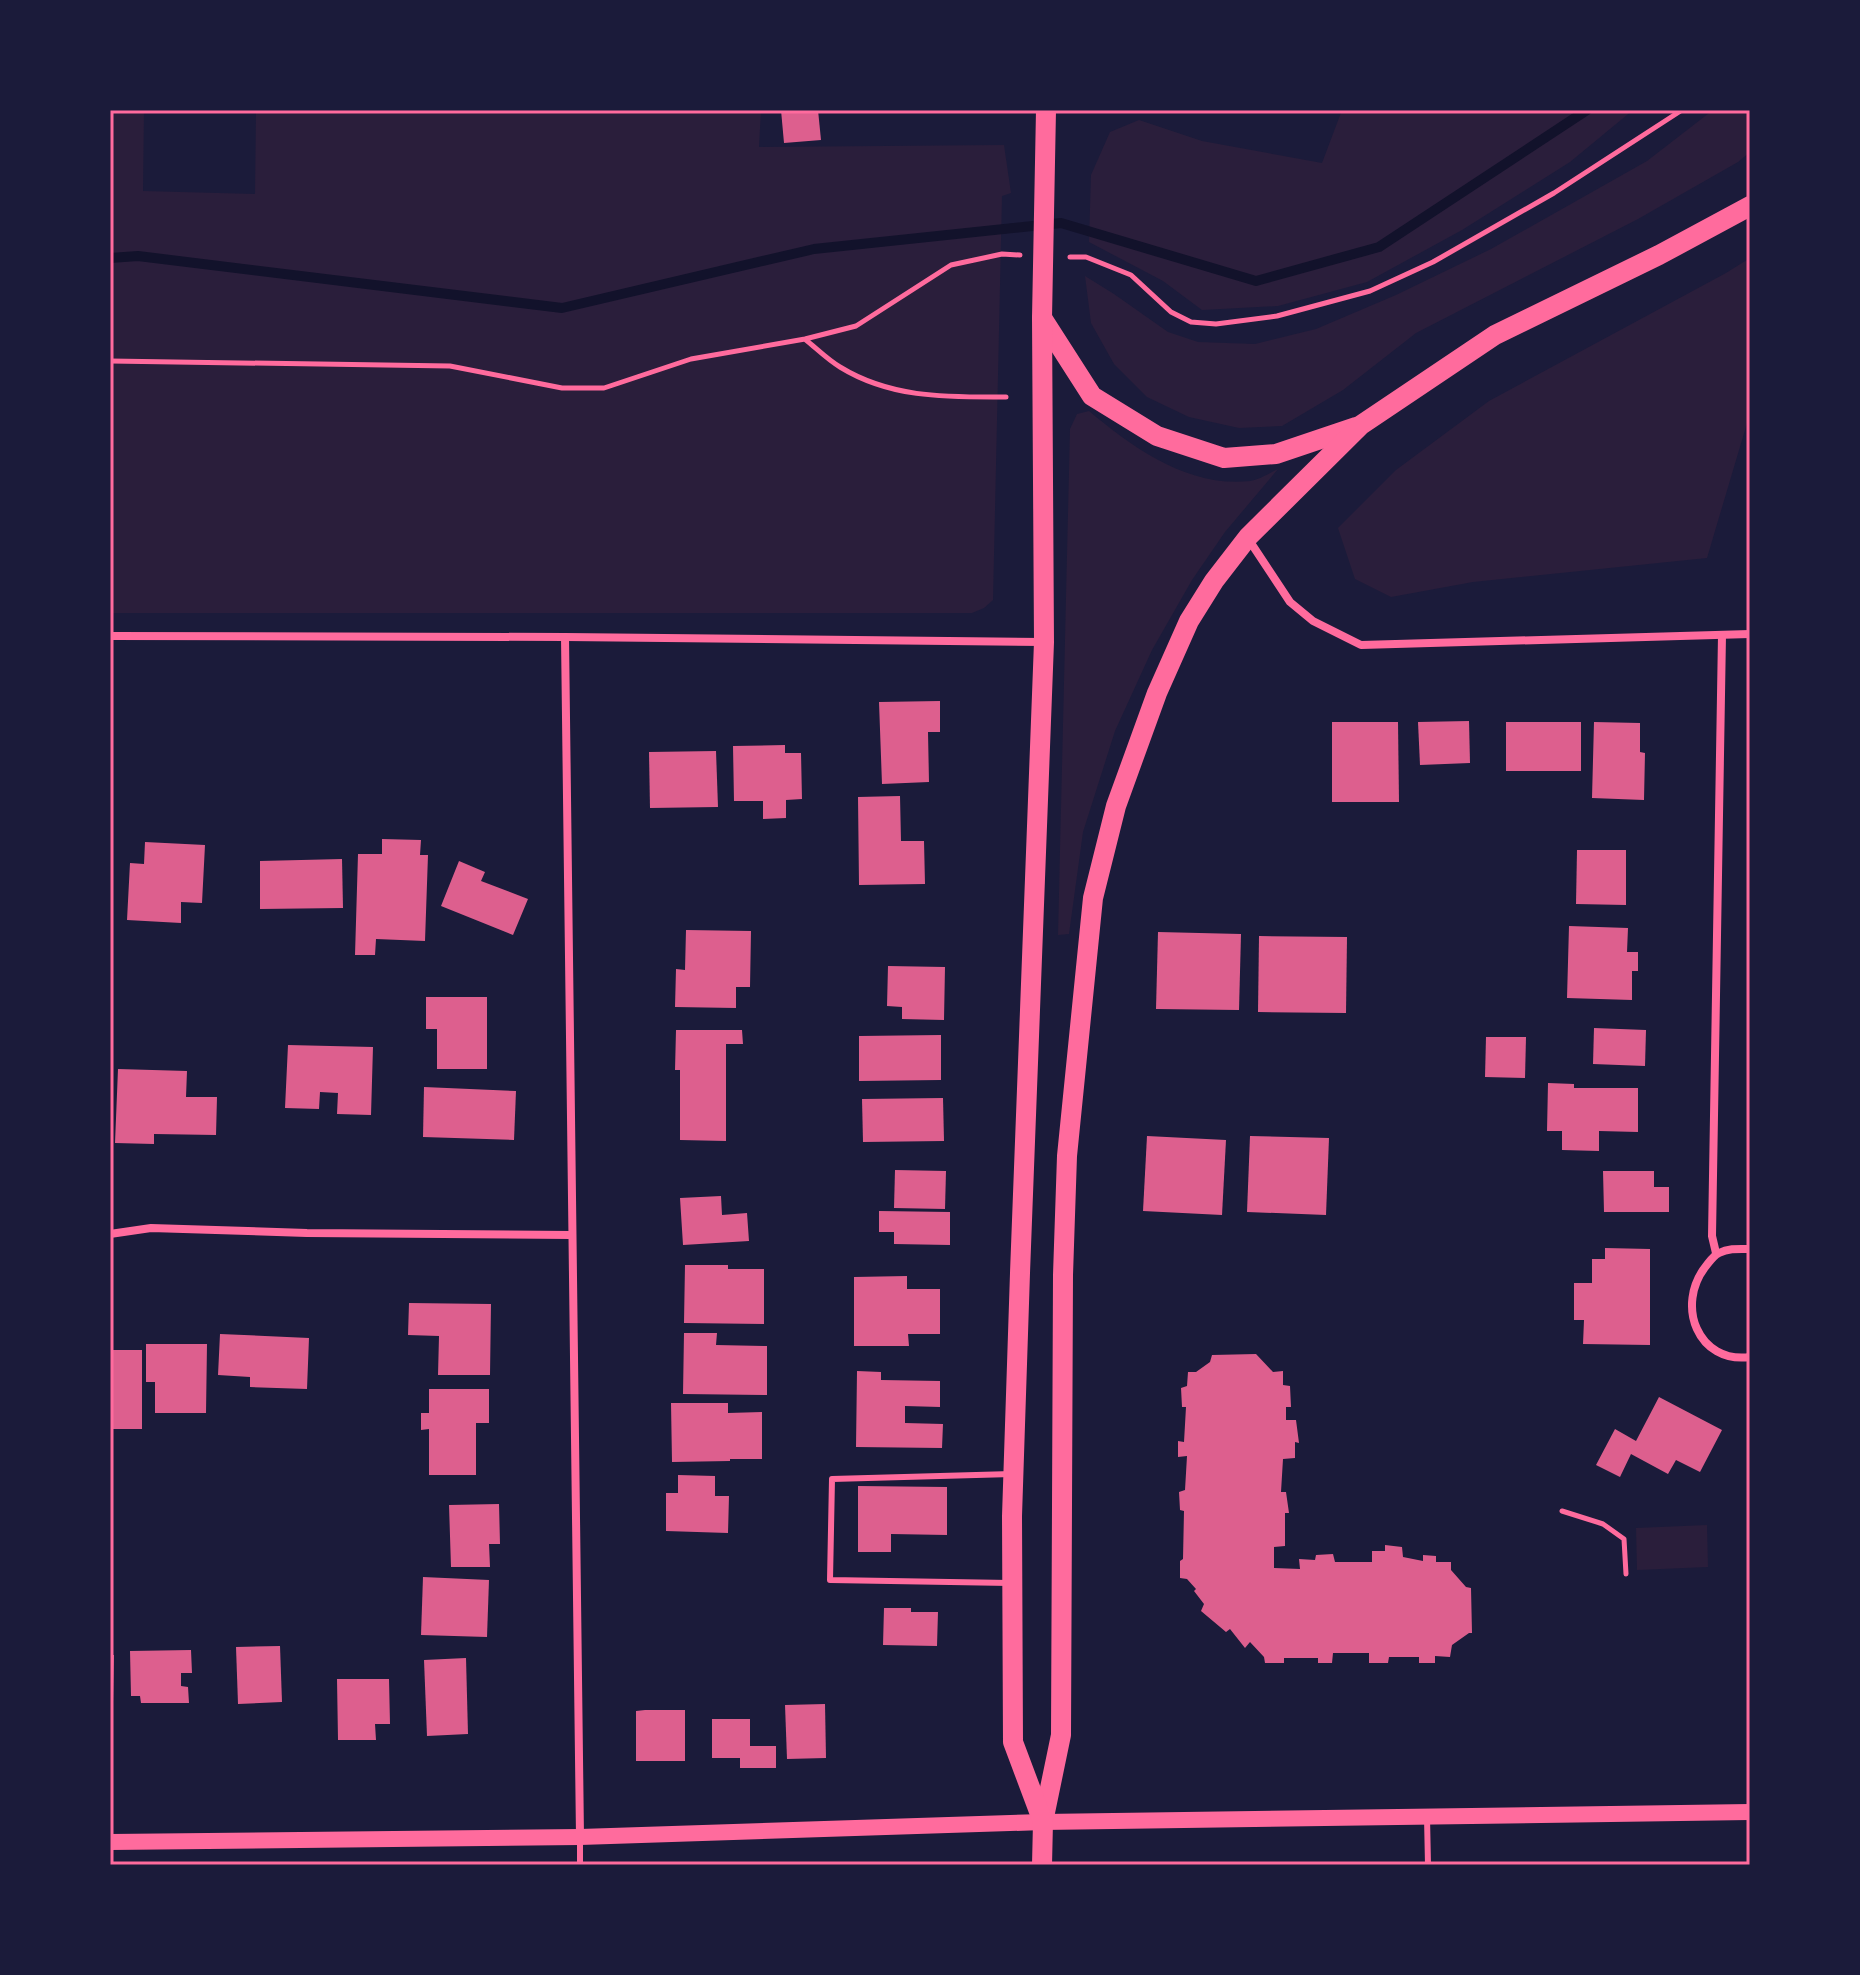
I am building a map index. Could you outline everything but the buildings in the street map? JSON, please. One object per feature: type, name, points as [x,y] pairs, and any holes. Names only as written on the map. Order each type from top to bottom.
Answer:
[{"type":"main road","points":[[1043,1822],[1013,1742],[1014,1474],[1044,642],[1042,318],[1046,110]]},
{"type":"main road","points":[[1042,1865],[1043,1822],[1061,1735],[1063,1291],[1067,1171],[1093,898],[1116,806],[1157,693],[1189,621],[1214,581],[1248,537],[1361,425],[1495,335],[1659,255],[1750,206]]},
{"type":"main road","points":[[1042,318],[1092,396],[1157,436],[1224,458],[1276,454],[1361,425]]},
{"type":"main road","points":[[110,1842],[580,1837],[1043,1822],[1750,1812]]},
{"type":"street","points":[[1248,537],[1290,602],[1313,621],[1361,645],[1750,634]]},
{"type":"street","points":[[1716,1253],[1712,1236],[1722,635]]},
{"type":"street","points":[[110,636],[1044,642]]},
{"type":"street","points":[[565,637],[580,1837]]},
{"type":"street","points":[[110,1234],[151,1228],[307,1233],[572,1235]]},
{"type":"street","points":[[1750,1249],[1734,1248],[1716,1253],[1696,1278],[1691,1295],[1691,1312],[1697,1329],[1708,1344],[1724,1354],[1750,1357]]},
{"type":"lane","points":[[1014,1474],[832,1479],[830,1580],[1014,1583]]},
{"type":"lane","points":[[1427,1817],[1428,1865]]},
{"type":"lane","points":[[580,1837],[580,1865]]},
{"type":"path","points":[[1058,256],[1086,257],[1131,275],[1171,312],[1191,322],[1216,324],[1277,316],[1370,291],[1433,262],[1554,193],[1682,110]]},
{"type":"path","points":[[110,361],[450,366],[562,388],[604,388],[691,359],[805,339],[856,326],[951,265],[1002,254],[1030,255]]},
{"type":"path","points":[[805,339],[841,367],[872,382],[905,392],[943,398],[1006,397]]},
{"type":"path","points":[[1562,1511],[1603,1524],[1624,1539],[1626,1574]]},
{"type":"shaded area","points":[[110,110],[144,110],[143,191],[255,194],[256,110],[761,110],[759,147],[1004,145],[1011,193],[1002,196],[993,600],[972,613],[110,613]]},
{"type":"shaded area","points":[[1342,110],[1633,110],[1570,162],[1462,230],[1367,282],[1278,306],[1202,310],[1163,281],[1089,242],[1091,175],[1110,132],[1139,120],[1202,141],[1322,163]]},
{"type":"shaded area","points":[[1713,110],[1750,110],[1750,152],[1738,162],[1638,219],[1416,333],[1343,390],[1282,426],[1239,428],[1189,417],[1147,397],[1114,364],[1091,323],[1085,276],[1168,332],[1198,342],[1255,344],[1316,329],[1491,249],[1647,161]]},
{"type":"shaded area","points":[[1750,258],[1750,413],[1707,558],[1473,582],[1391,597],[1355,579],[1338,528],[1396,470],[1489,401]]},
{"type":"shaded area","points":[[1089,411],[1124,439],[1184,472],[1227,482],[1250,481],[1278,469],[1225,532],[1192,580],[1152,650],[1115,731],[1083,832],[1069,934],[1058,935],[1070,429],[1077,414]]},
{"type":"shaded area","points":[[1707,1525],[1708,1567],[1637,1570],[1636,1528]]},
{"type":"waterway","points":[[110,258],[138,256],[562,308],[814,249],[1061,223],[1256,281],[1379,247],[1587,110]]}]
